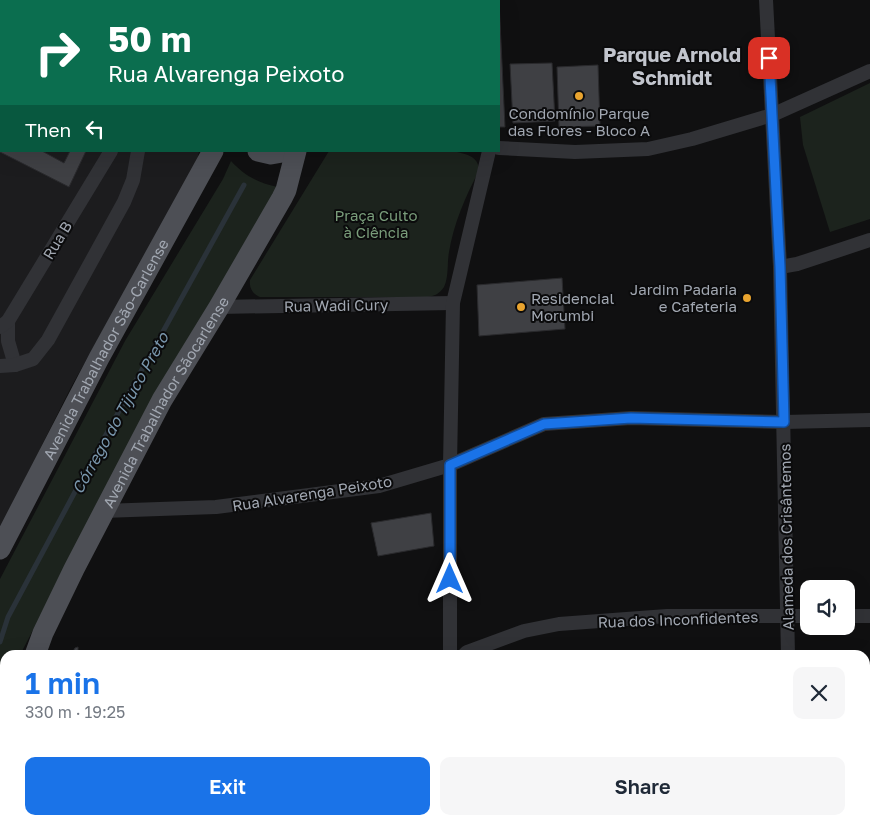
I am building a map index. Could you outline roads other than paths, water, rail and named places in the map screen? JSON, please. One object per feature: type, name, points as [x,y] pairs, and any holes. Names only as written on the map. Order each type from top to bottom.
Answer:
[{"type":"main road","points":[[193,191],[197,152]]},
{"type":"main road","name":"Avenida Trabalhador São-Carlense","points":[[0,549],[100,358],[213,152]]},
{"type":"main road","points":[[262,152],[270,154],[282,152]]},
{"type":"main road","name":"Avenida Trabalhador Sãocarlense","points":[[38,650],[47,625],[103,511],[162,400],[219,307],[282,198],[286,190],[296,152]]},
{"type":"street","name":"Alameda dos Crisântemos","points":[[766,0],[780,267],[788,650]]},
{"type":"street","points":[[500,148],[575,152],[648,149],[692,139],[772,115],[870,71]]},
{"type":"street","name":"Rua B","points":[[4,324],[110,152]]},
{"type":"street","points":[[0,366],[15,365],[32,359],[48,340],[124,202],[133,180],[138,152]]},
{"type":"street","points":[[450,650],[450,465],[453,304],[489,152]]},
{"type":"street","points":[[780,267],[797,264],[870,240]]},
{"type":"street","name":"Rua Wadi Cury","points":[[219,307],[453,304]]},
{"type":"street","points":[[4,324],[15,365]]},
{"type":"street","name":"Rua Alvarenga Peixoto","points":[[103,511],[216,507],[379,486],[450,465],[544,424],[631,418],[784,422],[870,420]]},
{"type":"street","name":"Rua dos Inconfidentes","points":[[472,650],[524,631],[559,624],[667,616],[800,616]]},
{"type":"street","points":[[855,616],[870,616]]},
{"type":"waterway","name":"Córrego do Tijuco Preto","points":[[0,642],[8,617],[92,460],[244,185]]},
{"type":"place","name":"Condomínio Parque das Flores - Bloco A","points":[[579,96]]},
{"type":"place","name":"Jardim Padaria e Cafeteria","points":[[747,298]]},
{"type":"place","name":"Residencial Morumbi","points":[[521,307]]},
{"type":"district","name":"Parque Arnold Schmidt","points":[[672,66]]},
{"type":"park label","name":"Praça Culto à Ciência","points":[[376,224]]}]
